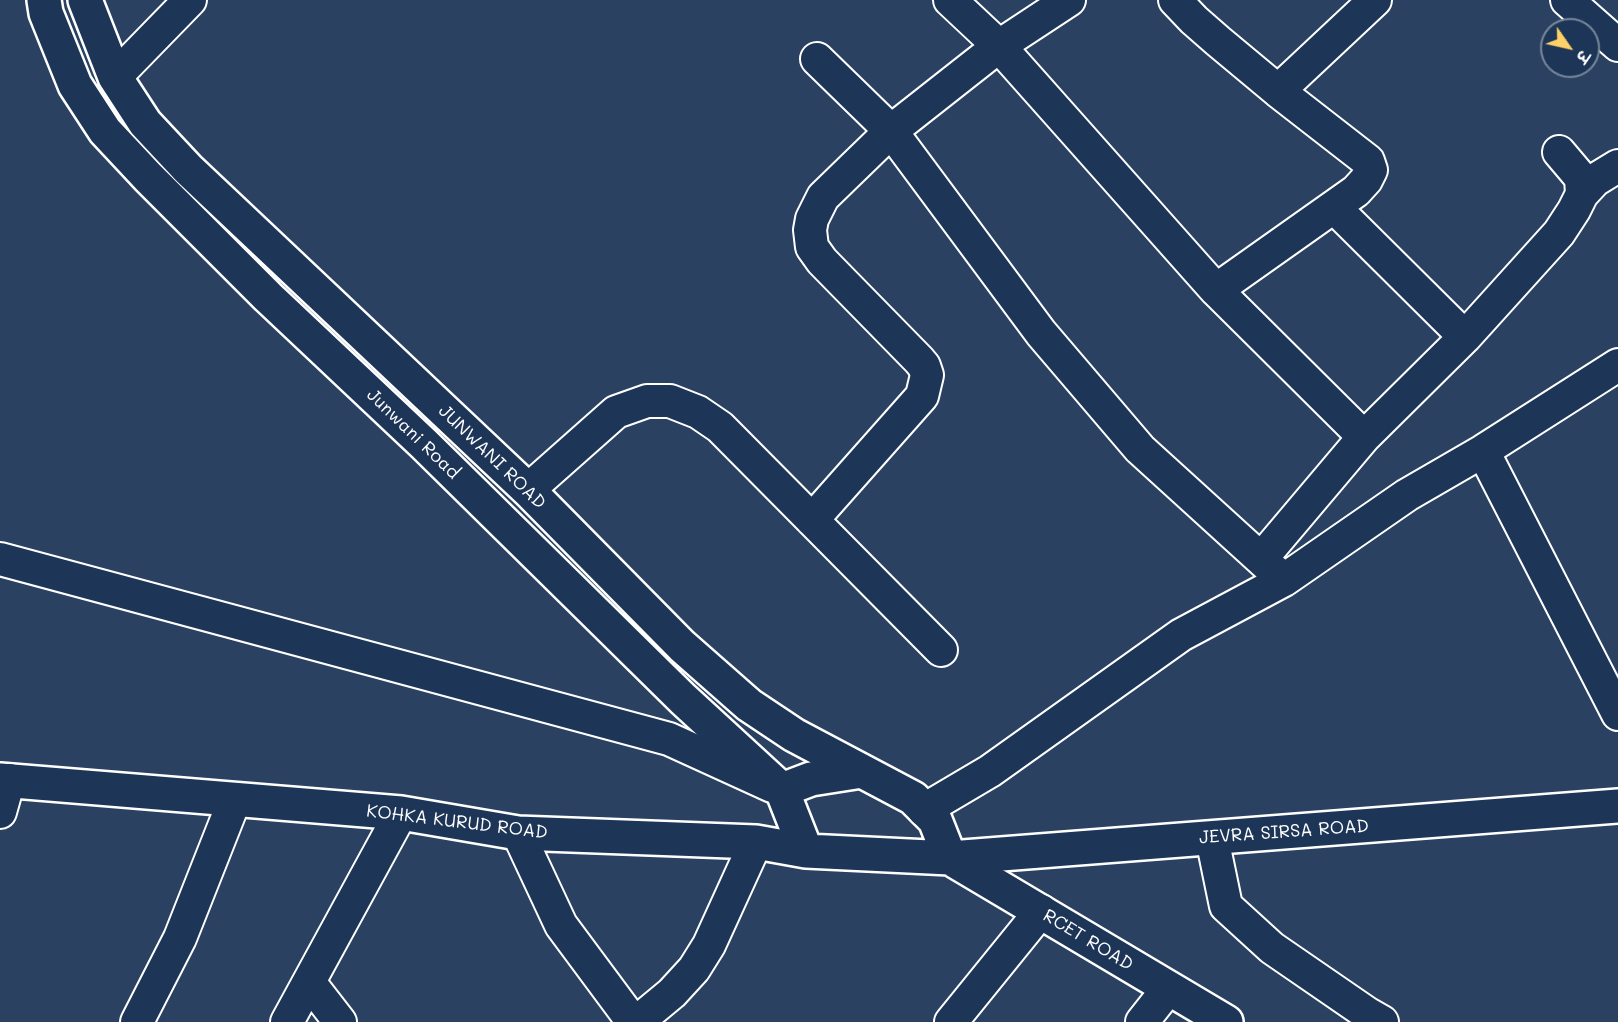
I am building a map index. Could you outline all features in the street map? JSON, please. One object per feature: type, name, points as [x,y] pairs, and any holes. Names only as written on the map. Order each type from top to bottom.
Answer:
[{"type":"main road","name":"Junwani Road","points":[[44,0],[46,13],[75,85],[105,131],[268,297],[424,444],[683,699],[782,790],[806,851]]},
{"type":"main road","name":"JUNWANI ROAD","points":[[85,0],[116,77],[145,123],[189,169],[528,490],[682,646],[749,705],[794,735],[913,798],[935,820],[950,858]]},
{"type":"main road","points":[[782,790],[811,779],[862,771]]},
{"type":"main road","name":"KOHKA KURUD ROAD","points":[[5,780],[401,813],[518,833],[756,842],[806,851],[950,858]]},
{"type":"main road","name":"JEVRA SIRSA ROAD","points":[[950,858],[1618,806]]},
{"type":"main road","name":"RCET ROAD","points":[[950,858],[1226,1022]]},
{"type":"street","points":[[116,77],[190,0]]},
{"type":"street","points":[[951,0],[999,46],[1216,290],[1364,437]]},
{"type":"street","points":[[812,520],[922,396],[927,375],[924,366],[822,261],[812,247],[810,230],[812,219],[823,197],[891,131],[999,46],[1068,0]]},
{"type":"street","points":[[1176,0],[1210,34],[1278,91],[1368,161],[1371,170],[1356,191],[1335,208],[1216,290]]},
{"type":"street","points":[[1278,91],[1375,0]]},
{"type":"street","points":[[1567,0],[1618,45]]},
{"type":"street","points":[[817,59],[891,131],[1041,333],[1140,449],[1284,580]]},
{"type":"street","points":[[1559,152],[1581,178],[1582,194]]},
{"type":"street","points":[[1261,559],[1364,437],[1465,337],[1559,232],[1582,194],[1595,180],[1618,166]]},
{"type":"street","points":[[1335,208],[1465,337]]},
{"type":"street","points":[[924,810],[990,771],[1181,635],[1284,580],[1407,495],[1614,377]]},
{"type":"street","points":[[528,490],[615,412],[648,401],[670,401],[698,412],[720,427],[941,650]]},
{"type":"street","points":[[1484,451],[1618,714]]},
{"type":"street","points":[[0,559],[669,739],[782,790]]},
{"type":"street","points":[[0,812],[5,780]]},
{"type":"street","points":[[137,1022],[180,938],[235,799]]},
{"type":"street","points":[[287,1022],[401,813]]},
{"type":"street","points":[[518,833],[561,925],[635,1022],[672,993],[694,969],[709,945],[756,842]]},
{"type":"street","points":[[1212,838],[1226,906],[1272,948],[1382,1022]]},
{"type":"street","points":[[951,1022],[1041,911]]},
{"type":"street","points":[[309,982],[340,1022]]},
{"type":"street","points":[[1142,1022],[1168,989]]}]
